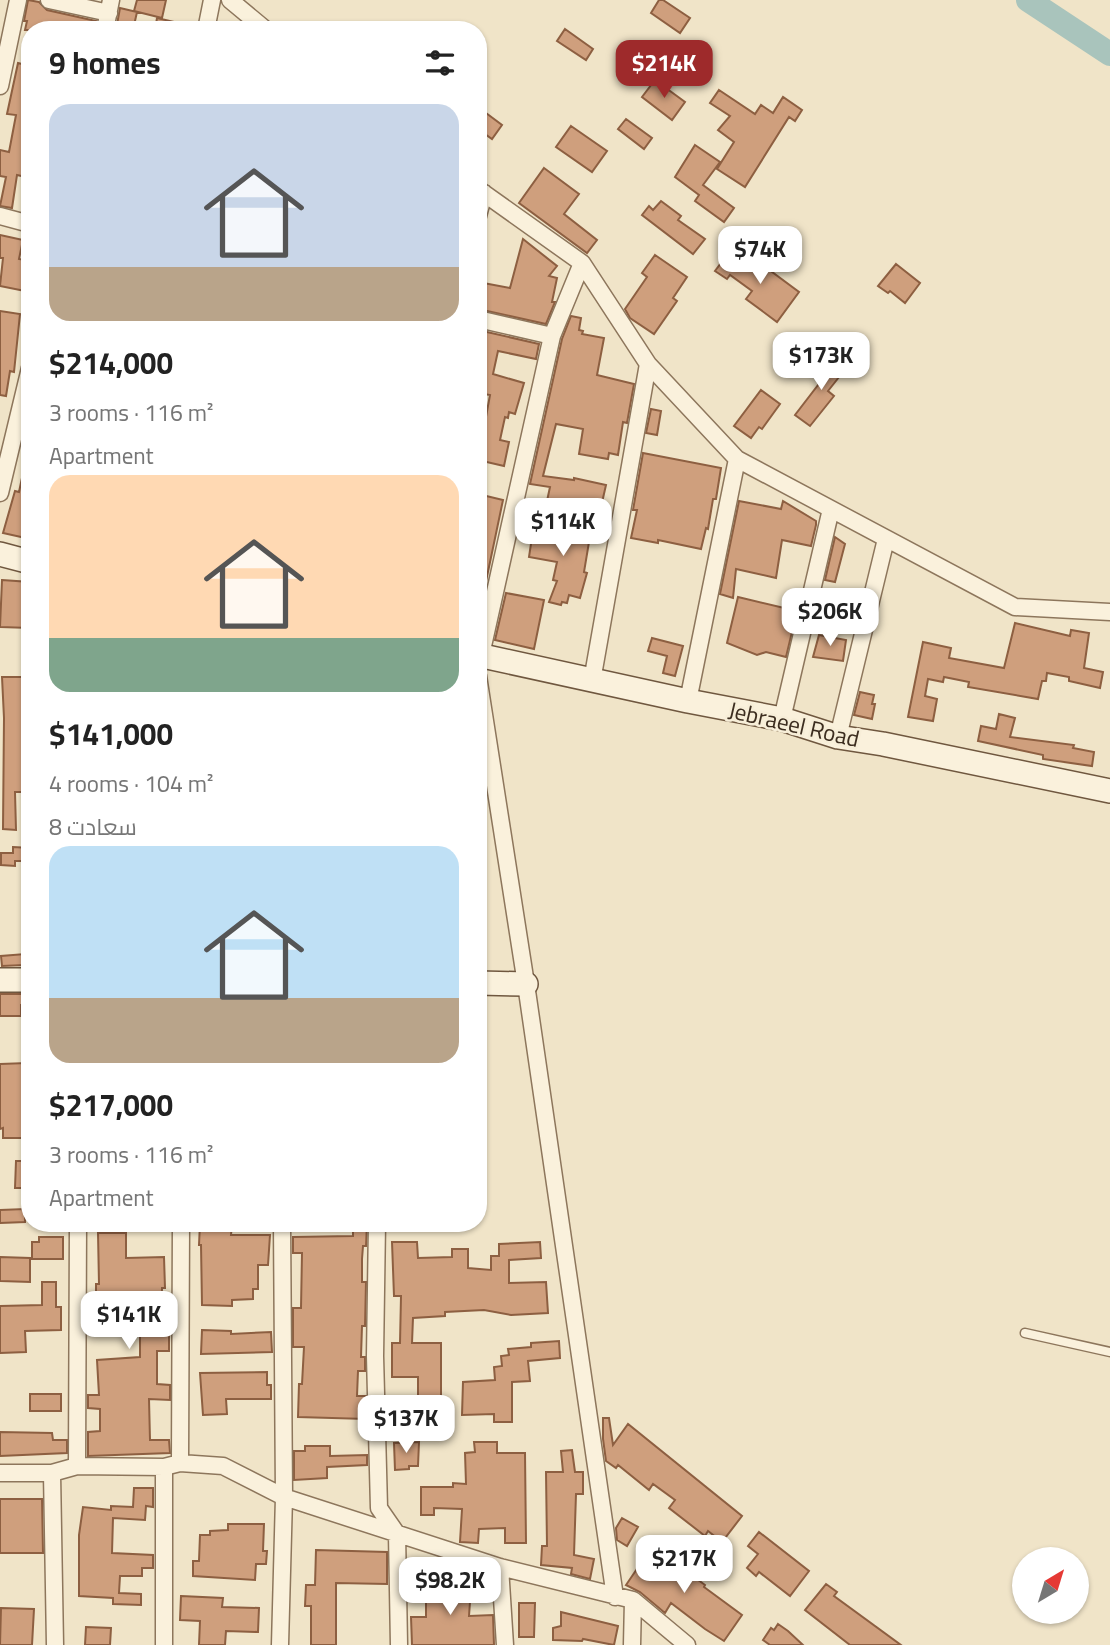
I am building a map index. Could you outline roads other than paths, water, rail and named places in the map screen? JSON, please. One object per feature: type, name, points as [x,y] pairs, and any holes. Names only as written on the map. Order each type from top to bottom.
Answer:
[{"type":"main road","points":[[0,554],[21,560]]},
{"type":"main road","name":"Jebraeel Road","points":[[487,663],[592,681],[782,719],[838,737],[1110,791]]},
{"type":"main road","points":[[0,980],[21,980]]},
{"type":"main road","points":[[487,983],[526,984]]},
{"type":"street","points":[[0,86],[18,0]]},
{"type":"street","points":[[50,0],[110,6]]},
{"type":"street","points":[[208,21],[212,0]]},
{"type":"street","points":[[230,0],[256,21]]},
{"type":"street","points":[[487,195],[582,263],[648,364],[737,458],[1015,607],[1110,612]]},
{"type":"street","points":[[0,216],[21,222]]},
{"type":"street","points":[[487,626],[552,336],[582,263]]},
{"type":"street","points":[[487,320],[552,336]]},
{"type":"street","points":[[592,681],[648,364]]},
{"type":"street","points":[[0,493],[21,406]]},
{"type":"street","points":[[688,701],[737,458]]},
{"type":"street","points":[[782,719],[831,509]]},
{"type":"street","points":[[838,737],[886,539]]},
{"type":"street","points":[[487,717],[615,1597]]},
{"type":"street","points":[[77,1466],[78,1232]]},
{"type":"street","points":[[164,1645],[181,1232]]},
{"type":"street","points":[[280,1645],[284,1497],[282,1232]]},
{"type":"street","points":[[377,1232],[375,1356],[379,1508],[397,1534],[399,1645]]},
{"type":"street","points":[[0,1473],[52,1473],[77,1466],[223,1466],[284,1497],[397,1534],[500,1567],[633,1600],[687,1645]]},
{"type":"street","points":[[52,1473],[55,1645]]},
{"type":"street","points":[[500,1567],[505,1645]]},
{"type":"street","points":[[632,1645],[633,1600]]},
{"type":"lane","points":[[1025,1333],[1110,1352]]},
{"type":"waterway","points":[[1028,0],[1110,54]]}]
